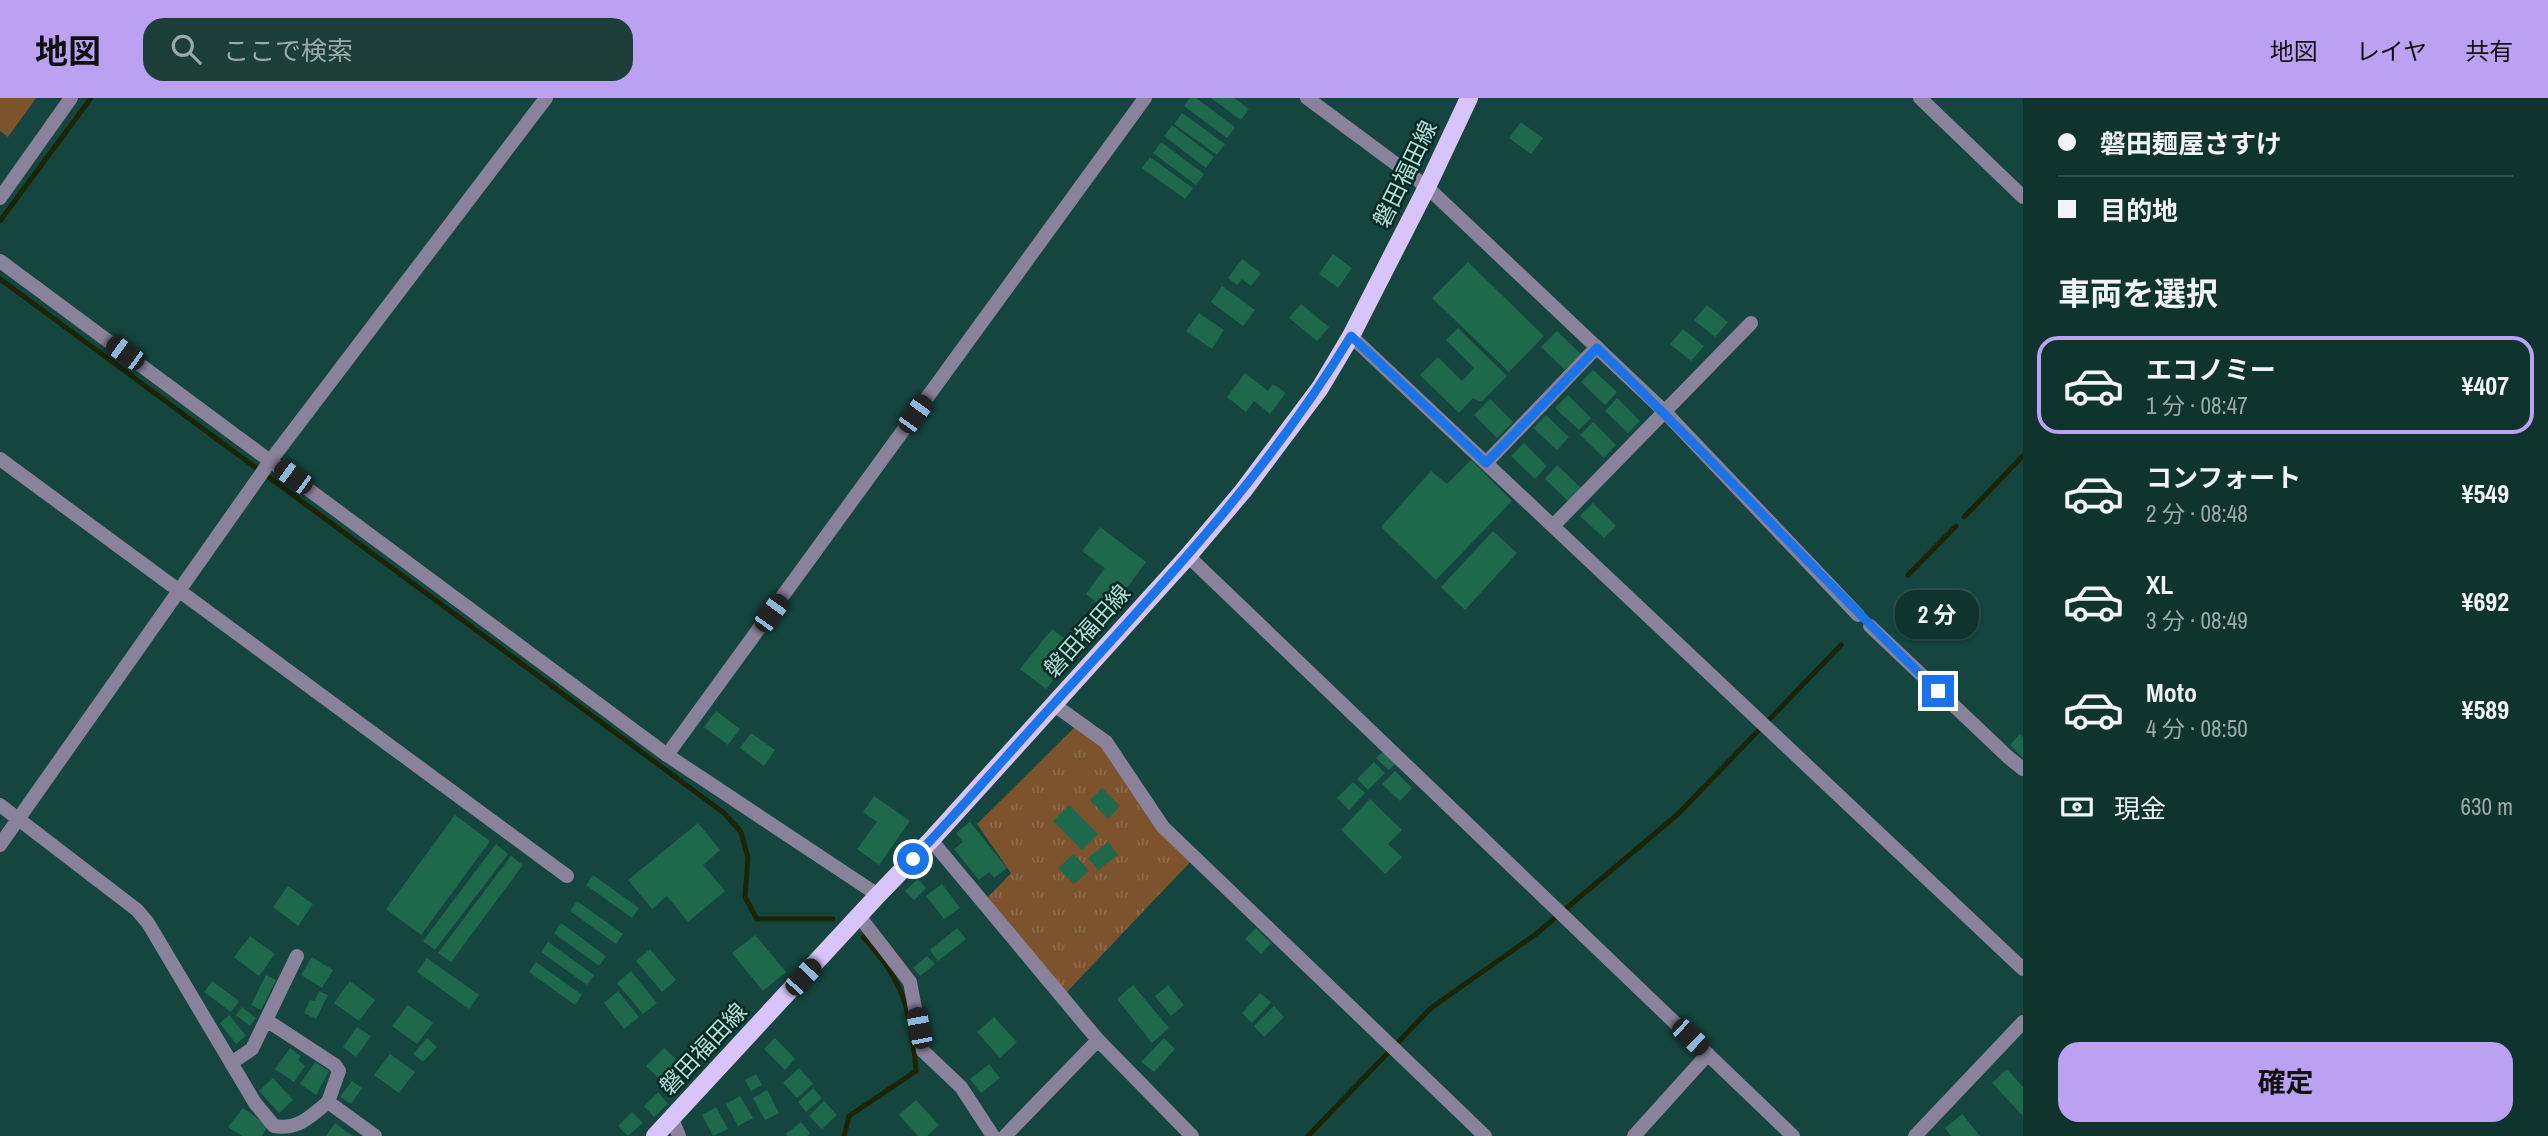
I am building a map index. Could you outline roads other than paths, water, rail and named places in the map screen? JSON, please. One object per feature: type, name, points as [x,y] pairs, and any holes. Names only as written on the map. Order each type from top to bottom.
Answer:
[{"type":"main road","name":"磐田福田線","points":[[655,1136],[676,1127],[878,894],[931,841],[1188,556],[1243,491],[1320,388],[1351,336],[1469,98]]},
{"type":"street","points":[[0,198],[71,98]]},
{"type":"street","points":[[0,845],[271,460],[546,98]]},
{"type":"street","points":[[667,755],[1145,98]]},
{"type":"street","points":[[1307,98],[1427,187],[1664,411],[1858,615],[2023,769]]},
{"type":"street","points":[[1920,98],[2023,197]]},
{"type":"street","points":[[0,261],[667,755],[878,894]]},
{"type":"street","points":[[1553,526],[1751,323]]},
{"type":"street","points":[[1351,336],[2023,969]]},
{"type":"street","points":[[1486,463],[1597,348]]},
{"type":"street","points":[[0,459],[567,876]]},
{"type":"street","points":[[1188,556],[1793,1136]]},
{"type":"street","points":[[1053,704],[1106,742],[1163,827],[1485,1136]]},
{"type":"street","points":[[0,805],[142,916],[255,1103],[274,1126],[298,1126],[328,1102],[339,1071],[335,1065],[266,1020]]},
{"type":"street","points":[[931,841],[1098,1040],[1192,1136]]},
{"type":"street","points":[[859,916],[910,982],[923,1051],[961,1087],[993,1136]]},
{"type":"street","points":[[231,1063],[252,1049],[296,956]]},
{"type":"street","points":[[1915,1136],[2023,1021]]},
{"type":"street","points":[[1005,1136],[1098,1040]]},
{"type":"street","points":[[1634,1136],[1707,1054]]},
{"type":"street","points":[[328,1102],[375,1136]]},
{"type":"waterway","points":[[0,221],[91,98]]},
{"type":"waterway","points":[[0,279],[724,813],[741,832],[748,858],[745,897],[757,919],[833,919]]},
{"type":"waterway","points":[[1964,517],[2023,456]]},
{"type":"waterway","points":[[1908,575],[1956,526]]},
{"type":"waterway","points":[[1308,1136],[1431,1008],[1536,934],[1678,814],[1841,645]]},
{"type":"waterway","points":[[844,1136],[849,1116],[916,1071],[912,1031],[903,998],[888,968],[863,937]]}]
